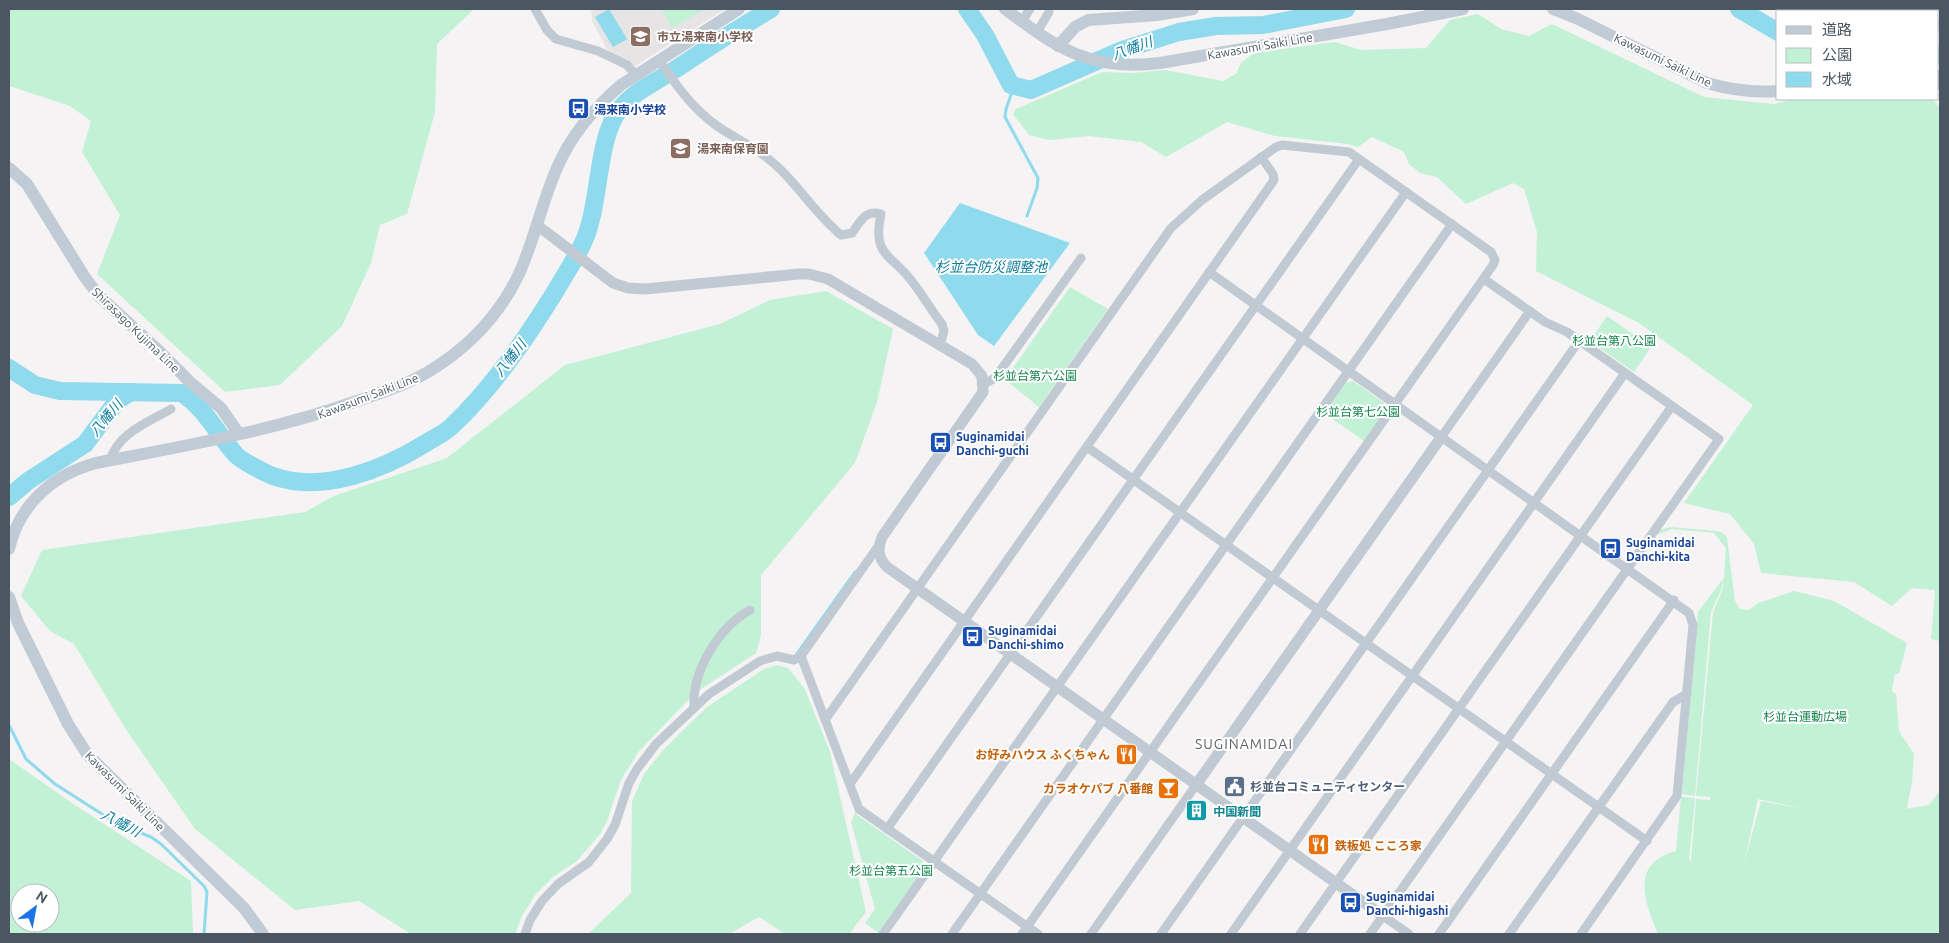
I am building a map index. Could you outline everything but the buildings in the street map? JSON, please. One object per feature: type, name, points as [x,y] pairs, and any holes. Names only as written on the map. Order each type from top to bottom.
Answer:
[{"type":"main road","name":"Kawasumi Saiki Line","points":[[9,549],[20,519],[43,490],[73,471],[110,460],[309,418],[389,390],[421,376],[450,358],[476,335],[502,302],[523,264],[557,168],[573,137],[595,109],[608,96],[636,75],[661,62],[740,9]]},
{"type":"main road","name":"Kawasumi Saiki Line","points":[[1005,9],[1058,46],[1077,55],[1104,63],[1127,65],[1160,63],[1388,24],[1463,9]]},
{"type":"main road","points":[[1058,46],[1075,27],[1088,20],[1193,9]]},
{"type":"main road","name":"Kawasumi Saiki Line","points":[[1552,9],[1578,19],[1707,82],[1721,87],[1748,92],[1776,91]]},
{"type":"main road","name":"Shirasago Kujima Line","points":[[9,168],[27,184],[84,276],[99,296],[190,382],[221,408],[238,434]]},
{"type":"main road","name":"Kawasumi Saiki Line","points":[[9,597],[13,622],[68,724],[87,754],[244,908],[263,934]]},
{"type":"street","points":[[535,9],[556,39],[598,51],[627,65],[636,75]]},
{"type":"street","points":[[1022,21],[1030,9]]},
{"type":"street","points":[[1037,32],[1049,12]]},
{"type":"street","points":[[661,62],[676,86],[700,111],[716,125],[766,157],[789,178],[841,235],[852,233],[866,215],[874,212],[881,214],[878,224],[879,240],[884,254],[910,278],[942,324],[944,331],[940,345]]},
{"type":"street","points":[[825,720],[1171,228],[1196,204],[1261,157],[1282,145],[1344,150],[1494,255],[1493,265],[1484,279],[1024,930]]},
{"type":"street","points":[[850,784],[1274,180],[1273,174],[1261,157]]},
{"type":"street","points":[[888,829],[1359,159]]},
{"type":"street","points":[[883,934],[1406,192]]},
{"type":"street","points":[[952,934],[1452,224]]},
{"type":"street","points":[[525,934],[542,900],[558,884],[583,868],[595,855],[615,824],[629,783],[656,744],[709,694],[760,661],[768,657],[777,656],[794,660],[800,656],[980,400],[984,384],[978,370],[940,345],[837,283],[818,276],[799,274],[636,289],[613,283],[537,225]]},
{"type":"street","points":[[984,384],[995,378],[1081,258]]},
{"type":"street","points":[[1209,272],[1674,600],[1685,608],[1692,618],[1677,796],[1582,934]]},
{"type":"street","points":[[1370,934],[1719,439],[1564,330],[1548,324],[1484,279]]},
{"type":"street","points":[[1091,934],[1530,311]]},
{"type":"street","points":[[1161,934],[1579,341]]},
{"type":"street","points":[[1231,934],[1625,373]]},
{"type":"street","points":[[1300,934],[1672,406]]},
{"type":"street","points":[[110,460],[114,448],[123,438],[171,408]]},
{"type":"street","points":[[1086,447],[1647,841]]},
{"type":"street","points":[[879,545],[882,561],[917,588],[1408,934]]},
{"type":"street","points":[[1439,934],[1674,600]]},
{"type":"street","points":[[694,707],[693,696],[696,678],[709,655],[727,626],[750,610]]},
{"type":"street","points":[[800,656],[859,809],[981,894],[1024,930],[1038,934]]},
{"type":"street","points":[[1509,934],[1673,702],[1687,694]]},
{"type":"shaded area","name":"市立湯来南小学校","points":[[591,9],[725,9],[635,66],[608,51],[592,21]]},
{"type":"green space","points":[[9,9],[474,9],[437,44],[435,112],[407,214],[380,225],[371,263],[342,326],[280,385],[225,392],[97,274],[120,215],[82,152],[91,121],[70,106],[9,86]]},
{"type":"green space","points":[[661,9],[705,9],[672,28]]},
{"type":"green space","points":[[1478,14],[1501,29],[1529,36],[1552,24],[1704,97],[1774,104],[1789,100],[1933,100],[1940,107],[1940,641],[1931,639],[1935,590],[1912,588],[1892,606],[1854,582],[1761,573],[1754,544],[1730,514],[1684,503],[1753,405],[1639,323],[1536,271],[1537,232],[1524,189],[1513,183],[1466,204],[1437,177],[1420,173],[1409,164],[1404,152],[1372,137],[1358,147],[1348,144],[1275,136],[1227,122],[1166,157],[1141,142],[1089,136],[1049,140],[1029,135],[1013,114],[1016,109],[1102,72],[1132,73],[1165,70],[1223,81],[1236,74],[1241,63],[1254,53],[1335,42],[1361,50],[1426,48],[1450,20]]},
{"type":"green space","name":"杉並台第六公園","points":[[1070,287],[1108,309],[1039,407],[1007,381],[1006,378]]},
{"type":"green space","points":[[826,291],[893,329],[877,402],[855,463],[761,575],[761,636],[756,653],[695,693],[639,751],[621,780],[607,821],[600,834],[577,861],[553,877],[535,895],[522,916],[515,934],[411,934],[359,901],[295,910],[195,829],[127,731],[74,644],[50,631],[21,596],[42,550],[305,512],[334,496],[447,458],[565,365],[720,324],[770,300]]},
{"type":"green space","name":"杉並台第八公園","points":[[1607,316],[1651,347],[1634,372],[1590,341]]},
{"type":"green space","name":"杉並台第七公園","points":[[1353,381],[1384,403],[1386,411],[1364,441],[1324,413],[1345,383]]},
{"type":"green space","name":"杉並台運動広場","points":[[1670,527],[1723,533],[1727,538],[1735,601],[1740,609],[1749,610],[1758,603],[1794,591],[1834,601],[1907,643],[1899,674],[1895,674],[1892,691],[1896,694],[1899,731],[1914,754],[1912,783],[1907,808],[1905,809],[1929,805],[1940,791],[1940,934],[1658,934],[1645,896],[1646,874],[1652,864],[1661,857],[1676,851],[1681,797],[1695,798],[1689,860],[1691,861],[1696,799],[1710,800],[1710,797],[1696,796],[1713,613],[1723,588],[1726,548],[1714,533],[1672,529],[1656,535],[1660,530]],"holes":[[[1758,799],[1804,809],[1761,801],[1744,864]]]},
{"type":"green space","points":[[1723,579],[1722,588],[1711,612],[1695,796],[1682,794],[1698,612]]},
{"type":"green space","points":[[777,665],[788,668],[805,689],[830,752],[866,912],[849,934],[785,934],[759,917],[729,934],[588,934],[631,893],[632,801],[644,774],[663,750],[707,707],[764,669]]},
{"type":"green space","points":[[9,759],[191,881],[193,934],[9,934]]},
{"type":"green space","name":"杉並台第五公園","points":[[856,811],[857,815],[923,861],[924,869],[879,933],[865,923],[875,909],[851,822]]},
{"type":"water","points":[[609,9],[627,39],[613,47],[595,17]]},
{"type":"water","name":"杉並台防災調整池","points":[[960,203],[1070,243],[994,346],[978,335],[924,253]]},
{"type":"waterway","name":"八幡川","points":[[9,368],[35,385],[60,391],[182,393],[198,407],[239,458],[273,476],[292,481],[332,480],[372,470],[391,462],[452,426],[495,379],[544,310],[573,262],[589,228],[606,138],[619,110],[646,87],[771,9]]},
{"type":"waterway","name":"八幡川","points":[[967,9],[985,35],[1011,85],[1031,90],[1122,50],[1179,32],[1216,26],[1263,25],[1346,9]]},
{"type":"waterway","name":"八幡川","points":[[1739,9],[1776,31]]},
{"type":"waterway","points":[[1014,86],[1005,117],[1038,178],[1037,188],[1027,216]]},
{"type":"waterway","name":"八幡川","points":[[9,497],[28,481],[85,444],[118,400],[131,392]]},
{"type":"waterway","points":[[796,655],[855,572]]},
{"type":"waterway","name":"八幡川","points":[[9,725],[26,759],[55,784],[116,823],[151,837],[161,844],[204,886],[207,892],[204,934]]},
{"type":"place","name":"市立湯来南小学校","points":[[641,36]]},
{"type":"place","name":"湯来南小学校","points":[[578,109]]},
{"type":"place","name":"湯来南保育園","points":[[681,148]]},
{"type":"place","name":"Suginamidai Danchi-guchi","points":[[940,443]]},
{"type":"place","name":"Suginamidai Danchi-kita","points":[[1610,549]]},
{"type":"place","name":"Suginamidai Danchi-shimo","points":[[972,637]]},
{"type":"place","name":"お好みハウス ふくちゃん","points":[[1126,754]]},
{"type":"place","name":"杉並台コミュニティセンター","points":[[1234,786]]},
{"type":"place","name":"カラオケパブ 八番館","points":[[1169,788]]},
{"type":"place","name":"中国新聞","points":[[1197,811]]},
{"type":"place","name":"鉄板処 こころ家","points":[[1319,845]]},
{"type":"place","name":"Suginamidai Danchi-higashi","points":[[1350,903]]},
{"type":"district","name":"SUGINAMIDAI","points":[[1244,744]]}]
